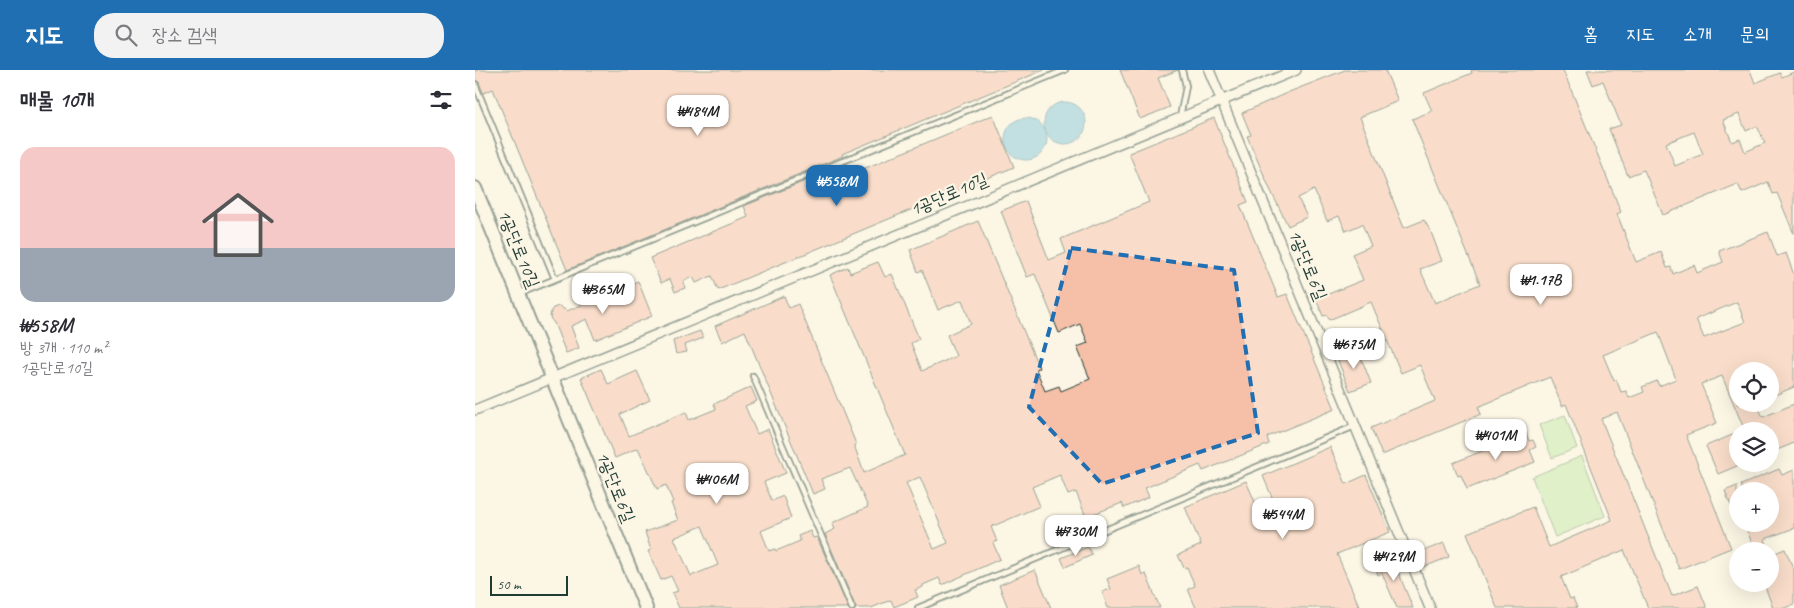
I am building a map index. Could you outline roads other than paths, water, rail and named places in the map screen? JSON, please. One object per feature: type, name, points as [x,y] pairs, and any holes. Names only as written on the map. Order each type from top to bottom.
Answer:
[{"type":"street","points":[[1209,70],[1221,101]]},
{"type":"street","name":"1공단로10길","points":[[475,410],[1296,70]]},
{"type":"street","name":"1공단로6길","points":[[1221,101],[1430,608]]},
{"type":"street","name":"1공단로10길","points":[[475,188],[553,379]]},
{"type":"street","name":"1공단로6길","points":[[553,379],[646,608]]},
{"type":"lane","points":[[518,294],[1065,70]]},
{"type":"lane","points":[[1180,117],[1186,86],[1182,70]]},
{"type":"lane","points":[[475,84],[555,279]]},
{"type":"lane","points":[[753,376],[852,608]]},
{"type":"lane","points":[[918,608],[1355,426]]},
{"type":"water","points":[[1065,102],[1080,108],[1086,123],[1080,138],[1065,144],[1050,138],[1044,123],[1050,108]]},
{"type":"water","points":[[1026,118],[1041,124],[1047,139],[1041,154],[1026,160],[1011,154],[1005,139],[1011,124]]}]
